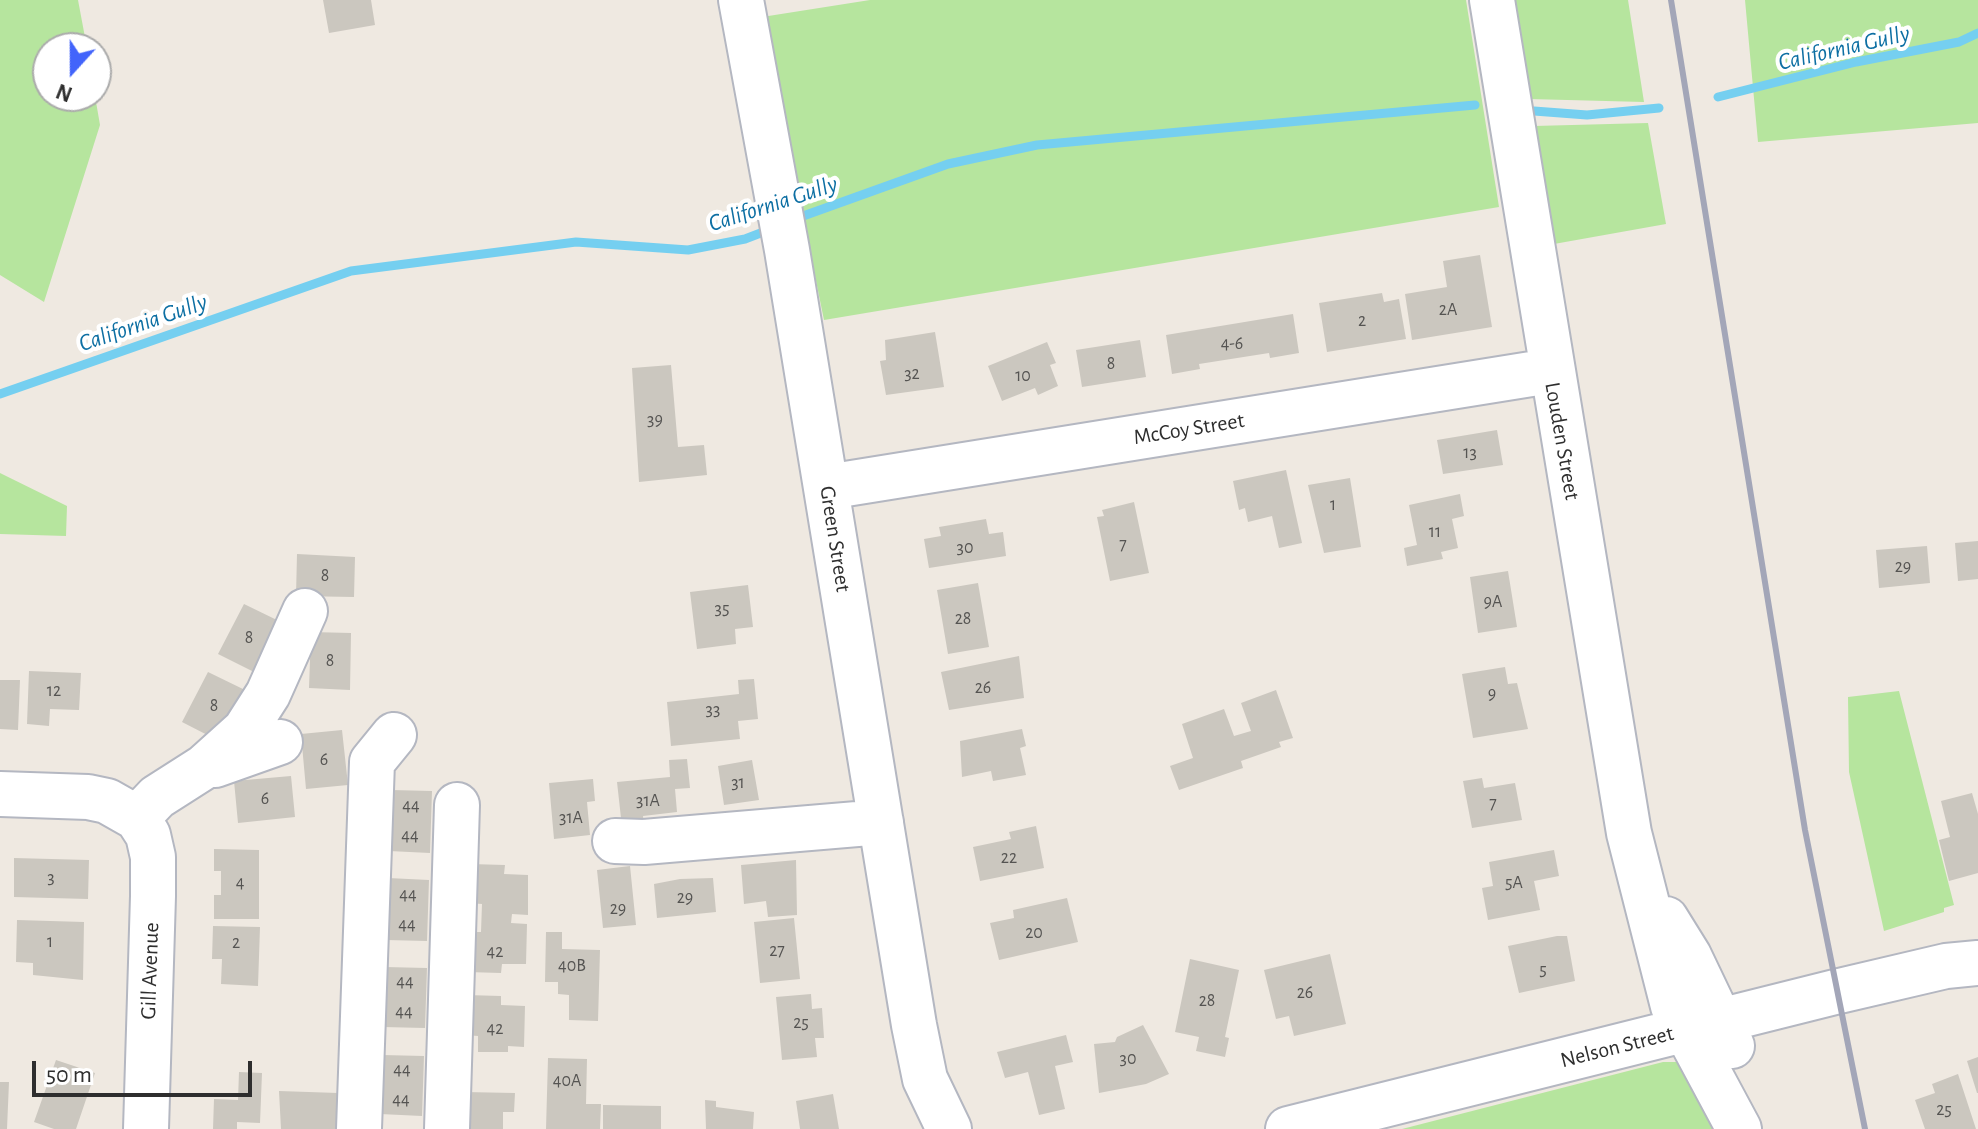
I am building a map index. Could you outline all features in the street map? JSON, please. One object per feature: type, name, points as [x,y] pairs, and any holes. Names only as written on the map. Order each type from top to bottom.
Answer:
[{"type":"street","name":"Green Street","points":[[741,0],[787,250],[925,1079],[949,1129]]},
{"type":"street","name":"Louden Street","points":[[1492,0],[1550,371],[1629,833],[1642,879],[1689,956],[1703,1026]]},
{"type":"street","name":"McCoy Street","points":[[827,487],[1550,371]]},
{"type":"street","points":[[0,794],[88,797],[124,808],[147,808],[204,767],[245,730],[268,694],[305,611]]},
{"type":"street","points":[[359,1129],[372,762],[394,735]]},
{"type":"street","points":[[204,767],[280,742]]},
{"type":"street","points":[[447,1129],[457,805]]},
{"type":"street","name":"Gill Avenue","points":[[146,1129],[153,857],[147,808]]},
{"type":"street","points":[[615,841],[644,842],[881,822]]},
{"type":"street","name":"Nelson Street","points":[[1288,1129],[1967,960]]},
{"type":"street","points":[[1703,1026],[1711,1070],[1739,1129]]},
{"type":"street","points":[[1703,1026],[1730,1040],[1748,1129]]},
{"type":"street","name":"Green Street","points":[[919,1129],[925,1079]]},
{"type":"green space","points":[[0,0],[78,0],[84,32],[32,32],[32,112],[98,112],[100,125],[44,302],[0,275]]},
{"type":"green space","points":[[870,0],[1466,0],[1499,207],[824,320],[762,17]]},
{"type":"green space","points":[[1512,0],[1628,0],[1644,102],[1529,99]]},
{"type":"green space","points":[[1745,0],[1978,0],[1978,123],[1758,142]]},
{"type":"green space","points":[[1648,123],[1666,224],[1554,244],[1534,126]]},
{"type":"green space","points":[[0,473],[67,506],[66,536],[0,534]]},
{"type":"green space","points":[[1899,691],[1954,905],[1944,908],[1944,912],[1884,931],[1849,772],[1848,697]]},
{"type":"green space","points":[[1663,1062],[1678,1062],[1718,1129],[1402,1129]]},
{"type":"building","points":[[323,0],[371,0],[375,25],[329,33]]},
{"type":"building","points":[[1480,255],[1492,327],[1412,340],[1405,294],[1447,287],[1443,261]]},
{"type":"building","points":[[1382,293],[1384,302],[1399,299],[1406,339],[1327,352],[1319,303]]},
{"type":"building","points":[[1293,314],[1299,353],[1270,358],[1269,353],[1199,364],[1200,369],[1172,374],[1166,335]]},
{"type":"building","points":[[935,332],[944,387],[886,395],[880,361],[886,360],[885,340]]},
{"type":"building","points":[[1140,340],[1146,377],[1082,387],[1076,350]]},
{"type":"building","points":[[1047,342],[1056,363],[1050,365],[1058,386],[1038,395],[1035,388],[1002,401],[988,366]]},
{"type":"building","points":[[671,365],[678,447],[704,445],[707,475],[639,482],[632,368]]},
{"type":"building","points":[[1497,430],[1503,465],[1443,474],[1437,440]]},
{"type":"building","points":[[1286,470],[1302,543],[1279,548],[1272,516],[1248,522],[1245,508],[1239,510],[1233,481]]},
{"type":"building","points":[[1350,478],[1361,547],[1324,553],[1308,485]]},
{"type":"building","points":[[1460,494],[1464,516],[1452,519],[1458,548],[1441,552],[1443,559],[1407,566],[1404,548],[1417,545],[1409,505]]},
{"type":"building","points":[[1134,502],[1149,573],[1110,581],[1097,517],[1104,516],[1102,510]]},
{"type":"building","points":[[986,519],[989,534],[1003,532],[1006,556],[929,568],[924,539],[941,536],[939,527]]},
{"type":"building","points":[[1978,541],[1978,579],[1958,581],[1955,543]]},
{"type":"building","points":[[1927,546],[1930,583],[1879,588],[1876,550]]},
{"type":"building","points":[[297,554],[355,557],[354,597],[296,596]]},
{"type":"building","points":[[1508,571],[1517,627],[1478,633],[1470,577]]},
{"type":"building","points":[[978,583],[989,647],[948,654],[937,590]]},
{"type":"building","points":[[748,585],[753,627],[735,629],[736,644],[697,649],[690,592]]},
{"type":"building","points":[[244,604],[281,622],[254,672],[218,654]]},
{"type":"building","points":[[311,632],[351,633],[350,690],[309,688]]},
{"type":"building","points":[[1019,656],[1024,698],[949,710],[941,672]]},
{"type":"building","points":[[1505,667],[1508,684],[1517,683],[1528,729],[1473,738],[1462,674]]},
{"type":"building","points":[[29,671],[81,673],[79,710],[50,709],[49,726],[27,724]]},
{"type":"building","points":[[208,672],[245,690],[219,741],[182,722]]},
{"type":"building","points":[[754,679],[758,719],[738,721],[740,739],[671,746],[667,702],[739,694],[738,680]]},
{"type":"building","points":[[0,680],[20,680],[18,730],[0,729]]},
{"type":"building","points":[[1276,690],[1293,738],[1279,742],[1281,747],[1241,761],[1243,768],[1179,790],[1170,766],[1193,758],[1182,724],[1224,709],[1234,736],[1251,731],[1241,703]]},
{"type":"building","points":[[1022,729],[1026,746],[1020,748],[1026,775],[993,781],[991,771],[962,777],[960,741]]},
{"type":"building","points":[[342,730],[348,785],[306,789],[301,734]]},
{"type":"building","points":[[687,759],[690,788],[675,789],[677,812],[643,816],[644,825],[622,827],[617,782],[670,777],[669,760]]},
{"type":"building","points":[[752,760],[759,800],[724,805],[718,766]]},
{"type":"building","points":[[291,776],[295,817],[238,823],[234,781]]},
{"type":"building","points":[[1482,778],[1484,788],[1515,783],[1522,820],[1472,828],[1463,781]]},
{"type":"building","points":[[593,779],[595,801],[587,802],[590,835],[554,839],[549,783]]},
{"type":"building","points":[[391,790],[432,791],[430,853],[389,851]]},
{"type":"building","points":[[1972,793],[1978,814],[1978,873],[1949,881],[1939,840],[1950,837],[1941,801]]},
{"type":"building","points":[[1036,826],[1044,868],[980,881],[973,847],[1011,839],[1009,832]]},
{"type":"building","points":[[214,849],[259,850],[259,919],[214,919],[214,895],[221,895],[221,871],[214,871]]},
{"type":"building","points":[[1554,850],[1559,876],[1534,881],[1540,910],[1488,920],[1482,888],[1493,886],[1489,862]]},
{"type":"building","points":[[14,858],[89,860],[88,899],[14,897]]},
{"type":"building","points":[[796,860],[797,915],[768,917],[766,901],[744,904],[741,865]]},
{"type":"building","points":[[470,864],[505,865],[504,874],[528,875],[528,915],[512,914],[511,923],[527,924],[526,964],[502,964],[501,973],[467,972],[468,932],[481,932],[482,904],[469,903]]},
{"type":"building","points":[[630,866],[636,925],[603,928],[597,870]]},
{"type":"building","points":[[388,878],[429,880],[427,941],[386,940]]},
{"type":"building","points":[[713,878],[716,912],[657,918],[654,884]]},
{"type":"building","points":[[1067,898],[1078,942],[999,960],[990,923],[1014,918],[1013,910]]},
{"type":"building","points":[[794,918],[800,979],[760,983],[754,922]]},
{"type":"building","points":[[17,920],[84,922],[83,980],[33,975],[33,963],[16,962]]},
{"type":"building","points":[[213,926],[260,927],[258,986],[221,984],[222,959],[212,959]]},
{"type":"building","points":[[546,932],[562,932],[562,949],[600,950],[598,1021],[569,1020],[569,995],[558,994],[558,982],[545,982]]},
{"type":"building","points":[[1567,936],[1575,981],[1519,993],[1508,946]]},
{"type":"building","points":[[1330,954],[1346,1024],[1294,1036],[1289,1016],[1276,1019],[1264,970]]},
{"type":"building","points":[[1190,959],[1239,970],[1225,1037],[1229,1038],[1225,1057],[1196,1051],[1199,1037],[1175,1032]]},
{"type":"building","points":[[385,967],[427,968],[425,1028],[383,1027]]},
{"type":"building","points":[[811,994],[812,1009],[822,1008],[824,1038],[815,1038],[817,1057],[782,1060],[776,997]]},
{"type":"building","points":[[466,995],[501,996],[501,1005],[525,1006],[524,1047],[508,1046],[508,1052],[478,1052],[478,1036],[465,1035]]},
{"type":"building","points":[[1143,1025],[1169,1074],[1146,1084],[1099,1093],[1094,1044],[1115,1042],[1117,1037]]},
{"type":"building","points":[[1066,1035],[1073,1062],[1055,1066],[1065,1109],[1039,1115],[1028,1072],[1005,1078],[997,1052]]},
{"type":"building","points":[[382,1055],[424,1056],[422,1116],[380,1114]]},
{"type":"building","points":[[1978,1057],[1978,1093],[1977,1093],[1967,1061]]},
{"type":"building","points":[[548,1058],[587,1059],[586,1104],[601,1104],[600,1129],[546,1129]]},
{"type":"building","points":[[56,1060],[95,1073],[76,1129],[54,1129],[34,1122]]},
{"type":"building","points":[[239,1072],[262,1073],[260,1123],[237,1122],[237,1129],[213,1129],[214,1099],[238,1100]]},
{"type":"building","points":[[1958,1074],[1976,1129],[1925,1129],[1915,1100],[1935,1093],[1932,1084]]},
{"type":"building","points":[[0,1082],[9,1082],[7,1129],[0,1129]]},
{"type":"building","points":[[279,1091],[338,1093],[337,1129],[281,1129]]},
{"type":"building","points":[[464,1092],[515,1093],[514,1112],[503,1112],[503,1129],[463,1129]]},
{"type":"building","points":[[833,1094],[839,1129],[800,1129],[796,1101]]},
{"type":"building","points":[[705,1100],[716,1101],[716,1107],[754,1112],[753,1129],[706,1129]]},
{"type":"building","points":[[603,1105],[661,1106],[661,1129],[603,1129]]},
{"type":"waterway","name":"California Gully","points":[[1718,97],[1856,62],[1959,42],[1978,33]]},
{"type":"waterway","name":"California Gully","points":[[792,220],[948,164],[1037,145],[1475,105]]},
{"type":"waterway","name":"California Gully","points":[[1534,111],[1587,115],[1659,108]]},
{"type":"waterway","name":"California Gully","points":[[0,394],[351,271],[576,242],[688,250],[745,239],[771,229]]},
{"type":"railway","points":[[1671,0],[1805,830],[1865,1129]]}]
